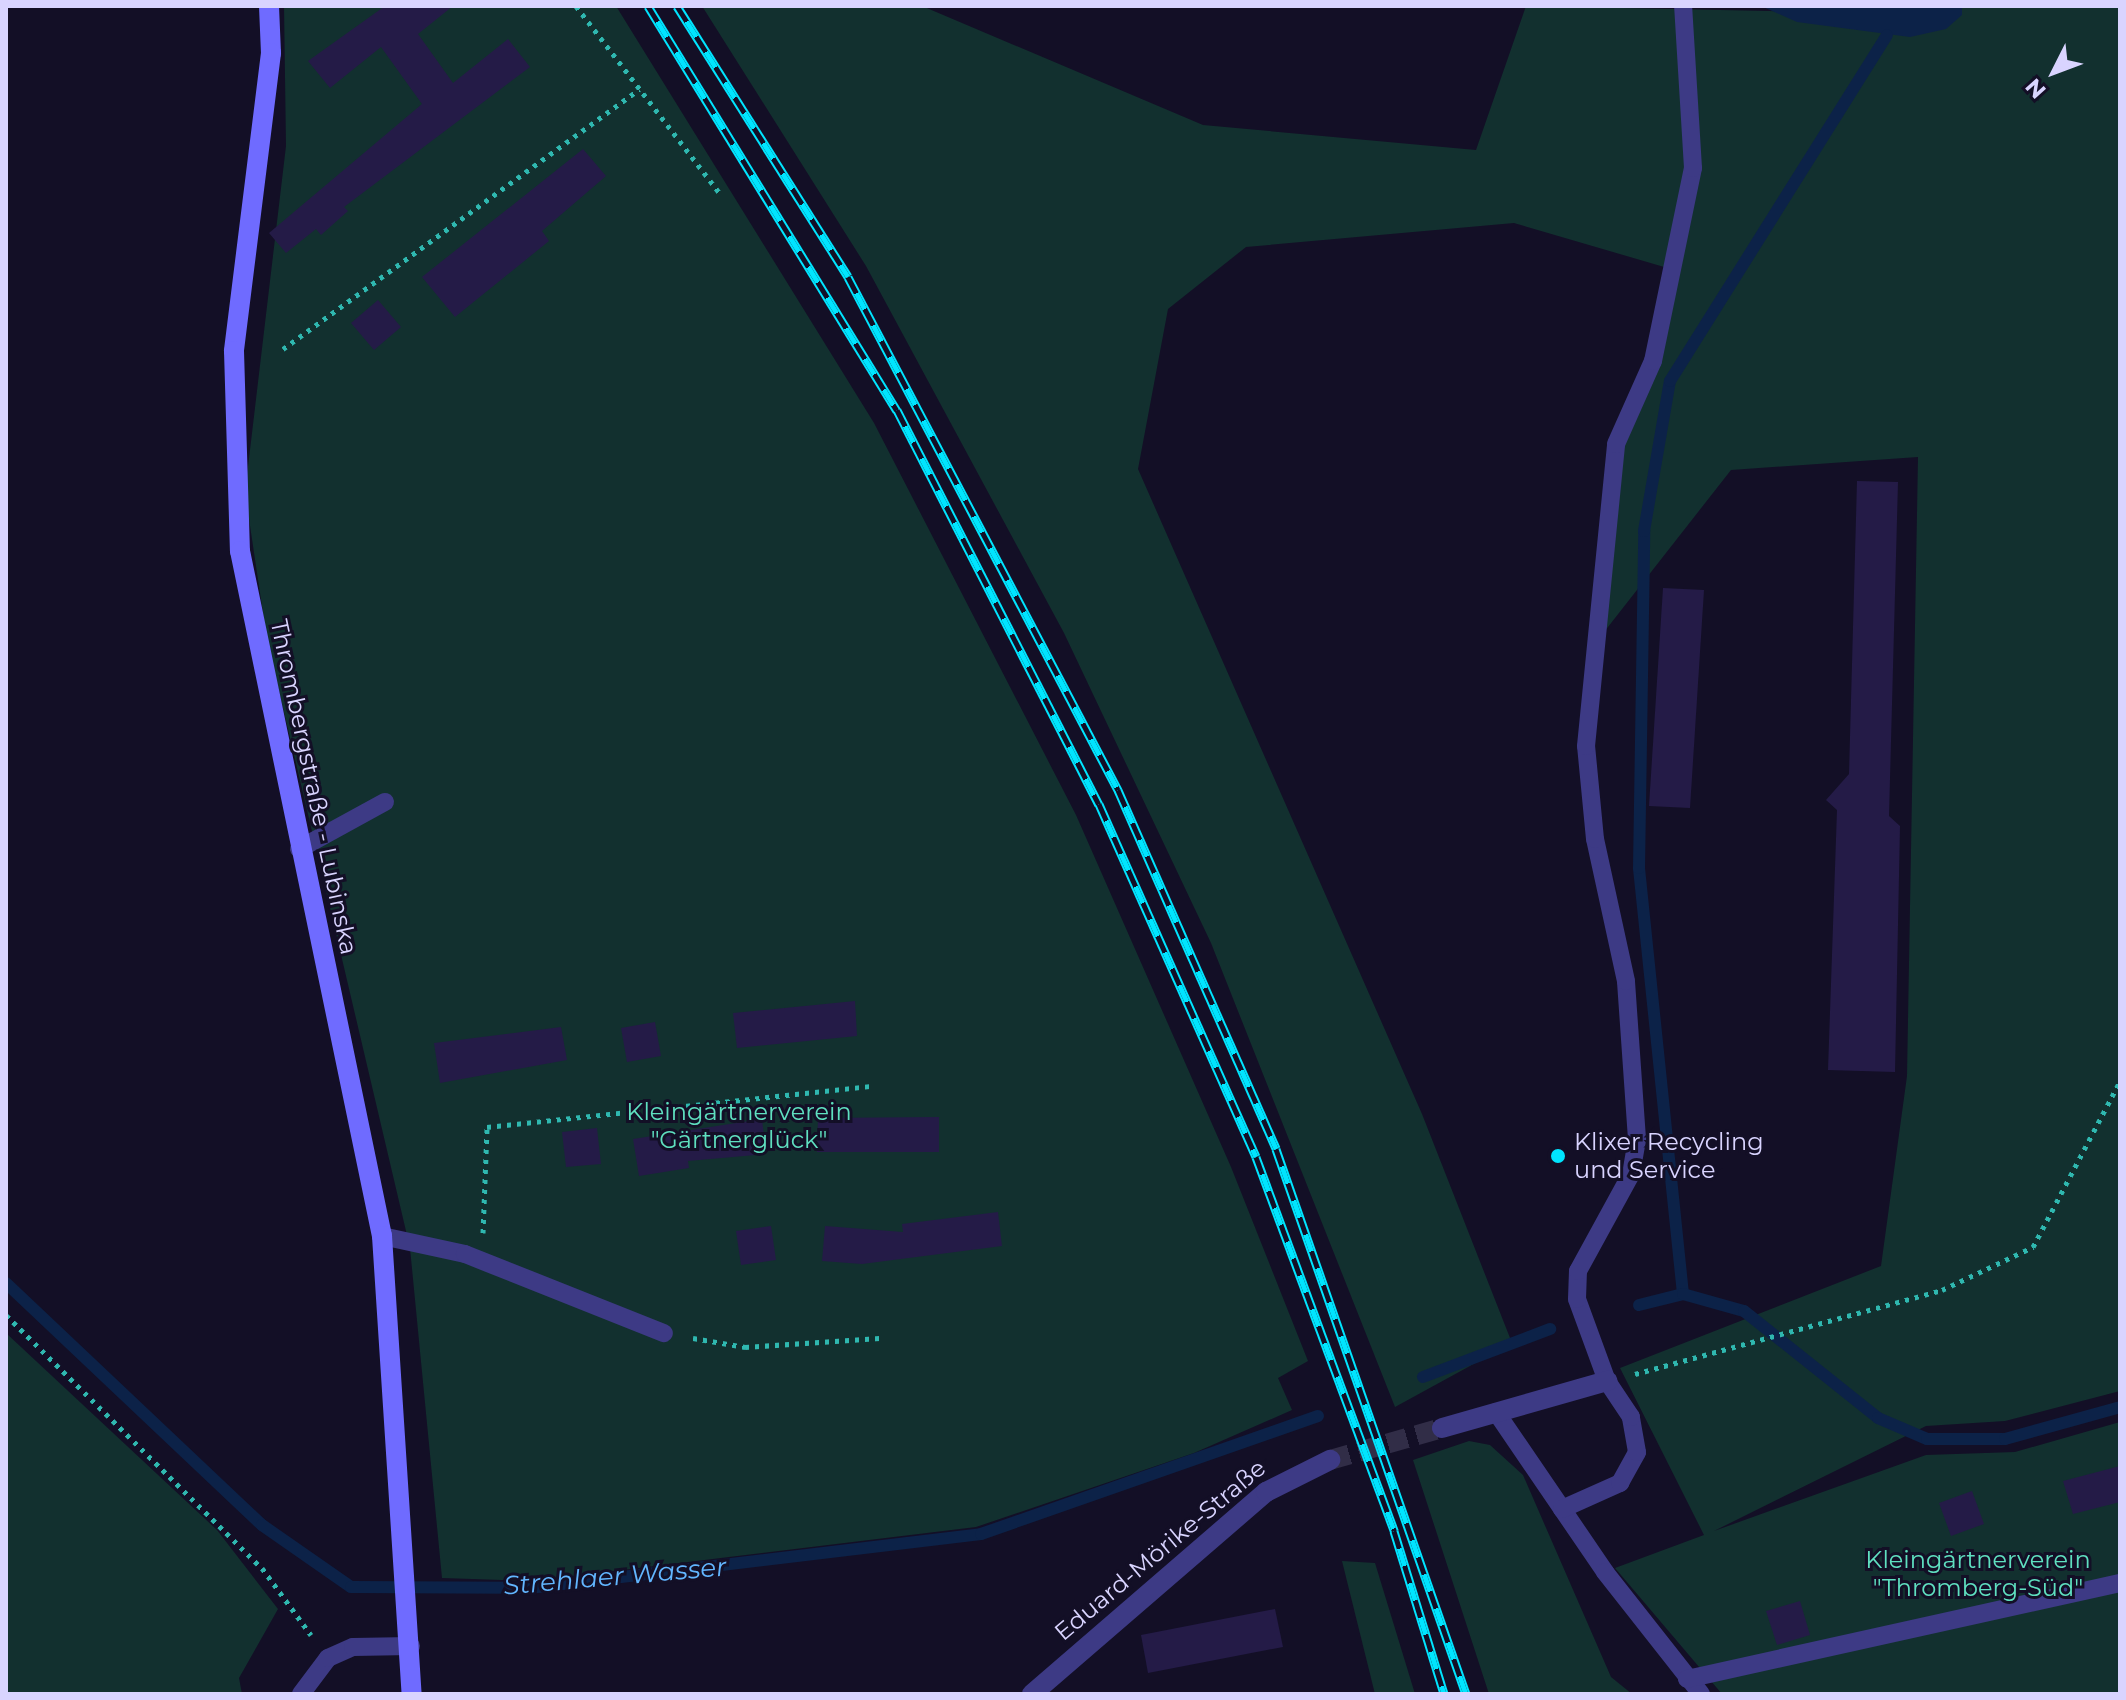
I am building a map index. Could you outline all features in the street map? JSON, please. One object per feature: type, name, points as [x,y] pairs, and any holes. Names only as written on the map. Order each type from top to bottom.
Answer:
[{"type":"street","name":"Thrombergstraße - Lubinska","points":[[269,6],[271,53],[234,351],[234,453],[242,566],[382,1236],[411,1646]]},
{"type":"street","points":[[1442,1428],[1607,1381]]},
{"type":"street","name":"Eduard-Mörike-Straße","points":[[1032,1694],[1266,1492],[1330,1460]]},
{"type":"street","points":[[411,1646],[412,1694]]},
{"type":"lane","points":[[1562,1509],[1604,1493],[1631,1468],[1636,1434],[1607,1381],[1585,1331],[1578,1271],[1631,1174],[1637,1139],[1626,981],[1595,839],[1586,746],[1616,444],[1653,361],[1693,168],[1683,6]]},
{"type":"lane","points":[[299,849],[385,802]]},
{"type":"lane","points":[[382,1236],[465,1254],[664,1333]]},
{"type":"lane","points":[[1496,1412],[1562,1509],[1701,1694]]},
{"type":"lane","points":[[1687,1679],[2120,1583]]},
{"type":"lane","points":[[301,1694],[328,1658],[353,1647],[411,1646]]},
{"type":"path","points":[[576,6],[721,195]]},
{"type":"path","points":[[283,349],[639,89]]},
{"type":"path","points":[[1607,1381],[1942,1290],[2033,1247],[2120,1081]]},
{"type":"path","points":[[465,1254],[481,1242],[489,1210],[487,1127],[872,1086]]},
{"type":"path","points":[[6,1315],[262,1568],[328,1658]]},
{"type":"path","points":[[664,1333],[745,1347],[880,1338]]},
{"type":"green space","name":"Kleingärtnerverein \"Gärtnerglück\"","points":[[284,6],[616,6],[874,423],[1076,815],[1231,1167],[1308,1361],[1278,1378],[1292,1410],[1194,1453],[976,1527],[532,1581],[442,1578],[410,1248],[267,640],[245,492],[286,146]]},
{"type":"green space","name":"Kleingärtnerverein \"Thromberg-Süd\"","points":[[702,6],[922,6],[1203,125],[1476,150],[1526,6],[1962,15],[1962,6],[2120,6],[2120,1391],[2005,1421],[1926,1426],[1714,1531],[1926,1455],[2015,1452],[2120,1422],[2120,1694],[1722,1694],[1615,1568],[1704,1535],[1620,1368],[1881,1266],[1907,1076],[1918,457],[1731,470],[1597,641],[1616,444],[1653,361],[1671,269],[1514,223],[1246,247],[1168,309],[1138,469],[1422,1114],[1512,1343],[1395,1407],[1211,943],[1064,633],[866,266]]},
{"type":"green space","points":[[6,1333],[217,1530],[278,1609],[239,1678],[242,1694],[6,1694]]},
{"type":"green space","points":[[1469,1441],[1490,1445],[1523,1475],[1611,1677],[1632,1694],[1489,1694],[1413,1460]]},
{"type":"green space","points":[[1342,1561],[1375,1563],[1415,1694],[1375,1694]]},
{"type":"water","points":[[1761,6],[1962,6],[1962,15],[1946,29],[1910,37],[1797,22]]},
{"type":"building","points":[[385,6],[453,6],[418,34],[453,83],[508,39],[530,67],[344,207],[348,211],[321,235],[316,229],[286,253],[269,233],[422,104],[381,47],[330,88],[308,61]]},
{"type":"building","points":[[583,149],[606,176],[542,231],[549,241],[455,317],[422,277]]},
{"type":"building","points":[[378,300],[401,327],[374,350],[351,323]]},
{"type":"building","points":[[1857,481],[1898,482],[1889,816],[1900,826],[1895,1072],[1828,1070],[1837,810],[1826,800],[1849,774]]},
{"type":"building","points":[[1663,588],[1704,590],[1690,808],[1649,806]]},
{"type":"building","points":[[855,1001],[857,1036],[737,1048],[733,1013]]},
{"type":"building","points":[[655,1022],[661,1056],[627,1062],[621,1028]]},
{"type":"building","points":[[561,1027],[567,1060],[440,1083],[434,1043]]},
{"type":"building","points":[[939,1117],[939,1152],[817,1152],[818,1118]]},
{"type":"building","points":[[762,1119],[766,1154],[688,1161],[689,1168],[639,1176],[633,1139]]},
{"type":"building","points":[[597,1128],[601,1164],[566,1167],[562,1132]]},
{"type":"building","points":[[998,1212],[1002,1246],[862,1264],[822,1261],[825,1226],[903,1232],[902,1224]]},
{"type":"building","points":[[771,1226],[776,1260],[741,1265],[736,1231]]},
{"type":"building","points":[[2120,1466],[2120,1502],[2073,1514],[2063,1481]]},
{"type":"building","points":[[1972,1491],[1984,1524],[1951,1536],[1939,1503]]},
{"type":"building","points":[[1800,1601],[1810,1635],[1777,1645],[1766,1611]]},
{"type":"building","points":[[1275,1609],[1283,1647],[1148,1673],[1141,1635]]},
{"type":"waterway","points":[[1683,1294],[1639,868],[1644,531],[1670,381],[1887,35]]},
{"type":"waterway","name":"Strehlaer Wasser","points":[[6,1283],[262,1525],[351,1587],[529,1588],[981,1534],[1318,1416]]},
{"type":"waterway","name":"Strehlaer Wasser","points":[[1639,1305],[1683,1294],[1744,1311],[1878,1418],[1927,1439],[2005,1439],[2120,1407]]},
{"type":"waterway","points":[[1423,1377],[1550,1329]]},
{"type":"tunnel","points":[[1330,1460],[1442,1428]]},
{"type":"railway","points":[[648,6],[897,410],[1099,804],[1256,1157],[1394,1531],[1444,1694]]},
{"type":"railway","points":[[677,6],[848,277],[1118,790],[1276,1149],[1466,1694]]},
{"type":"place","name":"Klixer Recycling und Service","points":[[1558,1156]]}]
